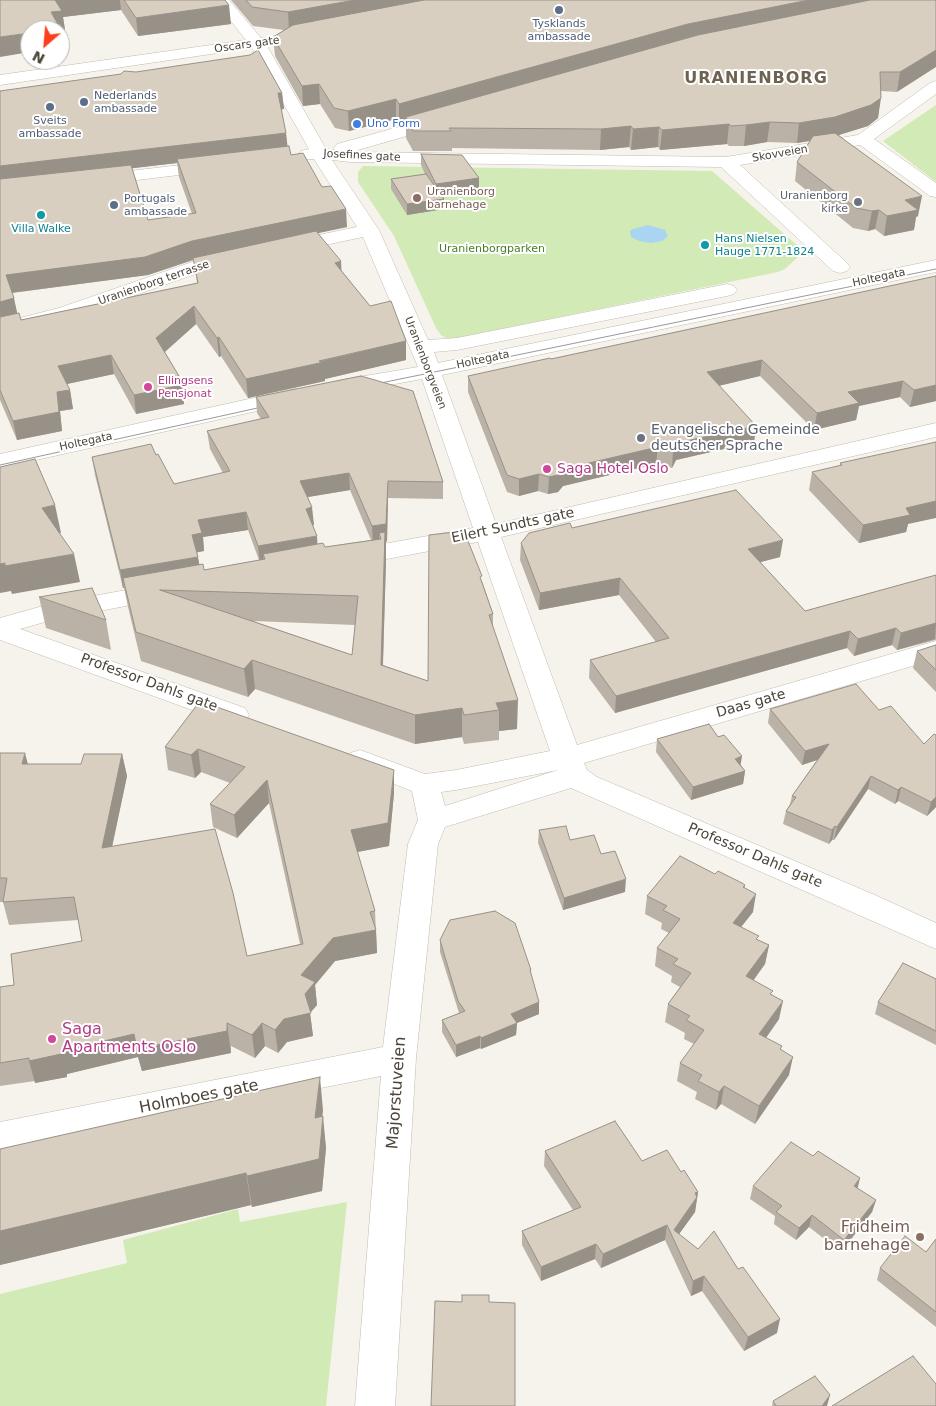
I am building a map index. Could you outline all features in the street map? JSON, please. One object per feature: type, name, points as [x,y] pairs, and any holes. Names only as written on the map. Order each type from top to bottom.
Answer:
[{"type":"street","name":"Uranienborgveien","points":[[221,0],[258,43],[320,153],[369,230],[430,370],[571,767]]},
{"type":"street","name":"Oscars gate","points":[[0,80],[287,39]]},
{"type":"street","name":"Skovveien","points":[[726,162],[863,139],[936,86]]},
{"type":"street","points":[[320,153],[456,116]]},
{"type":"street","points":[[863,139],[936,192]]},
{"type":"street","name":"Josefines gate","points":[[292,157],[320,153],[351,157],[726,162]]},
{"type":"street","name":"Holtegata","points":[[726,162],[840,267]]},
{"type":"street","points":[[79,182],[232,164]]},
{"type":"street","points":[[272,250],[369,230]]},
{"type":"street","name":"Holtegata","points":[[775,280],[936,247]]},
{"type":"street","name":"Uranienborg terrasse","points":[[0,329],[66,313],[202,265],[246,256]]},
{"type":"street","name":"Holtegata","points":[[0,461],[315,392],[936,266]]},
{"type":"street","name":"Holtegata","points":[[421,347],[457,344],[746,286]]},
{"type":"street","name":"Eilert Sundts gate","points":[[330,561],[488,533],[936,430]]},
{"type":"street","points":[[0,626],[50,612],[184,587]]},
{"type":"street","name":"Professor Dahls gate","points":[[0,631],[259,724]]},
{"type":"street","name":"Daas gate","points":[[571,767],[936,650]]},
{"type":"street","points":[[332,750],[422,784],[571,767]]},
{"type":"street","points":[[422,784],[429,798],[433,820],[571,767]]},
{"type":"street","name":"Professor Dahls gate","points":[[571,767],[587,784],[864,903],[936,937]]},
{"type":"street","name":"Majorstuveien","points":[[375,1406],[399,1058],[423,844],[433,820]]},
{"type":"street","name":"Holmboes gate","points":[[0,1137],[399,1058]]},
{"type":"green space","points":[[936,105],[936,182],[883,141]]},
{"type":"green space","name":"Uranienborgparken","points":[[363,166],[712,171],[798,246],[801,254],[785,269],[778,272],[457,338],[446,338],[436,328],[394,236],[358,182],[358,172]]},
{"type":"green space","points":[[347,1202],[326,1406],[0,1406],[0,1294],[127,1263],[123,1240],[238,1209],[240,1222]]},
{"type":"water","points":[[648,225],[665,230],[668,236],[662,241],[651,243],[639,241],[631,237],[630,231]]},
{"type":"building","points":[[0,0],[55,0],[62,11],[51,12],[56,20],[20,20],[20,34],[0,37]]},
{"type":"building","points":[[124,0],[225,0],[229,5],[136,18]]},
{"type":"building","points":[[246,0],[355,0],[288,12],[252,7]]},
{"type":"building","points":[[424,0],[809,0],[688,24],[399,104],[396,99],[348,111],[334,108],[319,84],[302,86],[273,37],[293,25]]},
{"type":"building","points":[[870,0],[936,0],[936,50],[900,72],[880,72],[881,98],[871,105],[835,117],[799,123],[770,122],[731,126],[729,124],[662,130],[659,127],[633,129],[631,126],[601,129],[449,128],[451,131],[413,131],[406,117],[698,35]]},
{"type":"building","points":[[258,50],[282,93],[278,93],[286,133],[0,166],[0,91],[121,74],[124,71],[136,72],[250,55]]},
{"type":"building","points":[[835,133],[922,196],[905,200],[918,210],[887,216],[879,210],[872,211],[856,208],[797,162],[813,136]]},
{"type":"building","points":[[289,146],[291,155],[303,153],[322,187],[331,186],[346,209],[192,241],[145,257],[6,275],[14,298],[0,302],[0,179],[131,165],[148,220],[196,213],[177,159]]},
{"type":"building","points":[[421,154],[462,155],[479,178],[436,184]]},
{"type":"building","points":[[426,174],[444,199],[407,204],[391,179]]},
{"type":"building","points":[[316,231],[341,261],[335,263],[370,306],[391,301],[406,341],[246,379],[219,337],[217,338],[194,306],[156,338],[179,376],[177,376],[182,385],[134,395],[111,355],[58,366],[70,390],[57,392],[59,412],[13,421],[0,390],[0,317],[19,313],[21,320],[198,283],[193,258]]},
{"type":"building","points":[[936,276],[936,385],[914,390],[903,381],[848,392],[859,403],[817,413],[762,360],[707,372],[756,426],[677,443],[673,451],[658,447],[563,469],[558,475],[549,477],[539,474],[519,479],[507,475],[468,376],[551,359]]},
{"type":"building","points":[[361,376],[413,391],[443,482],[388,481],[386,524],[372,526],[349,473],[300,481],[312,507],[306,509],[317,536],[258,546],[246,512],[198,520],[202,533],[192,535],[198,557],[120,570],[92,457],[151,444],[174,484],[230,471],[207,431],[269,417],[256,397]]},
{"type":"building","points":[[936,442],[936,501],[906,508],[910,515],[863,525],[812,472],[842,465],[840,463]]},
{"type":"building","points":[[35,459],[55,505],[42,508],[74,554],[5,566],[5,563],[0,564],[0,467]]},
{"type":"building","points":[[736,490],[783,540],[748,549],[805,611],[936,575],[936,623],[901,633],[896,628],[858,639],[850,631],[616,696],[590,660],[669,638],[620,578],[540,593],[521,543],[529,533],[570,523],[572,528]]},
{"type":"building","points":[[464,531],[482,576],[480,577],[493,614],[489,615],[518,700],[496,703],[499,710],[464,715],[462,708],[415,715],[252,660],[244,669],[136,632],[123,578],[203,564],[204,570],[265,559],[263,554],[323,543],[325,547],[381,539],[379,533],[385,532],[381,665],[428,681],[429,535]],"holes":[[[160,590],[358,596],[352,655]]]},
{"type":"building","points":[[92,588],[106,620],[39,597]]},
{"type":"building","points":[[936,645],[936,670],[917,651]]},
{"type":"building","points":[[856,684],[879,710],[891,706],[924,744],[934,734],[936,735],[936,797],[931,802],[901,787],[898,790],[871,776],[837,827],[835,826],[832,830],[786,811],[796,797],[792,796],[829,744],[805,751],[770,709]]},
{"type":"building","points":[[200,701],[394,770],[388,823],[351,830],[375,911],[370,912],[376,930],[333,938],[301,975],[315,982],[305,994],[311,1013],[284,1019],[275,1030],[262,1023],[252,1035],[227,1023],[227,1031],[137,1049],[134,1034],[61,1051],[61,1054],[29,1061],[29,1058],[0,1063],[0,987],[14,985],[11,954],[82,941],[74,897],[3,902],[7,878],[0,878],[0,753],[25,753],[22,764],[81,764],[84,754],[122,754],[102,848],[215,829],[233,893],[247,956],[303,944],[267,780],[234,815],[210,804],[245,767],[198,749],[191,755],[165,747]]},
{"type":"building","points":[[709,724],[718,737],[724,735],[742,756],[735,759],[745,771],[693,787],[657,739]]},
{"type":"building","points":[[566,826],[570,840],[594,835],[601,854],[615,851],[626,879],[564,898],[539,830]]},
{"type":"building","points":[[680,856],[715,874],[718,871],[742,883],[745,885],[743,887],[756,894],[733,923],[759,936],[756,939],[769,945],[746,976],[773,991],[770,994],[783,1001],[759,1034],[782,1046],[780,1049],[793,1057],[759,1106],[724,1086],[719,1092],[698,1081],[702,1075],[680,1063],[704,1030],[686,1020],[690,1016],[668,1004],[691,973],[673,964],[678,959],[657,948],[680,919],[663,910],[667,906],[647,896]]},
{"type":"building","points":[[495,911],[515,923],[531,970],[539,1002],[511,1014],[517,1023],[481,1038],[480,1036],[456,1045],[442,1020],[465,1011],[458,1001],[440,940],[450,920]]},
{"type":"building","points":[[903,963],[936,979],[936,1031],[878,1002]]},
{"type":"building","points":[[320,1077],[315,1118],[323,1116],[319,1159],[247,1176],[246,1173],[0,1231],[0,1149]]},
{"type":"building","points":[[615,1121],[642,1161],[667,1150],[681,1172],[684,1170],[698,1192],[695,1193],[697,1197],[674,1230],[698,1249],[714,1231],[738,1269],[743,1267],[780,1319],[748,1337],[704,1276],[693,1281],[667,1225],[603,1254],[596,1244],[541,1267],[522,1231],[581,1207],[545,1151]]},
{"type":"building","points":[[791,1142],[813,1156],[818,1151],[860,1178],[854,1186],[876,1200],[844,1240],[812,1215],[799,1228],[776,1212],[782,1206],[753,1186]]},
{"type":"building","points":[[905,1236],[926,1252],[936,1239],[936,1312],[880,1268]]},
{"type":"building","points":[[462,1295],[489,1295],[489,1302],[515,1303],[515,1406],[431,1406],[435,1301],[462,1302]]},
{"type":"building","points":[[913,1356],[936,1384],[936,1406],[832,1406]]},
{"type":"building","points":[[815,1376],[830,1395],[822,1406],[776,1406],[773,1401]]},
{"type":"tram line","points":[[371,385],[936,269]]},
{"type":"tram line","points":[[0,465],[271,405]]},
{"type":"place","name":"Tysklands ambassade","points":[[559,10]]},
{"type":"place","name":"Nederlands ambassade","points":[[84,102]]},
{"type":"place","name":"Sveits ambassade","points":[[50,107]]},
{"type":"place","name":"Uno Form","points":[[357,124]]},
{"type":"place","name":"Uranienborg barnehage","points":[[417,198]]},
{"type":"place","name":"Uranienborg kirke","points":[[858,202]]},
{"type":"place","name":"Portugals ambassade","points":[[114,205]]},
{"type":"place","name":"Villa Walke","points":[[41,215]]},
{"type":"place","name":"Hans Nielsen Hauge 1771-1824","points":[[705,245]]},
{"type":"place","name":"Ellingsens Pensjonat","points":[[148,387]]},
{"type":"place","name":"Evangelische Gemeinde deutscher Sprache","points":[[641,438]]},
{"type":"place","name":"Saga Hotel Oslo","points":[[547,469]]},
{"type":"place","name":"Saga Apartments Oslo","points":[[52,1039]]},
{"type":"place","name":"Fridheim barnehage","points":[[920,1237]]},
{"type":"district","name":"URANIENBORG","points":[[756,79]]}]
